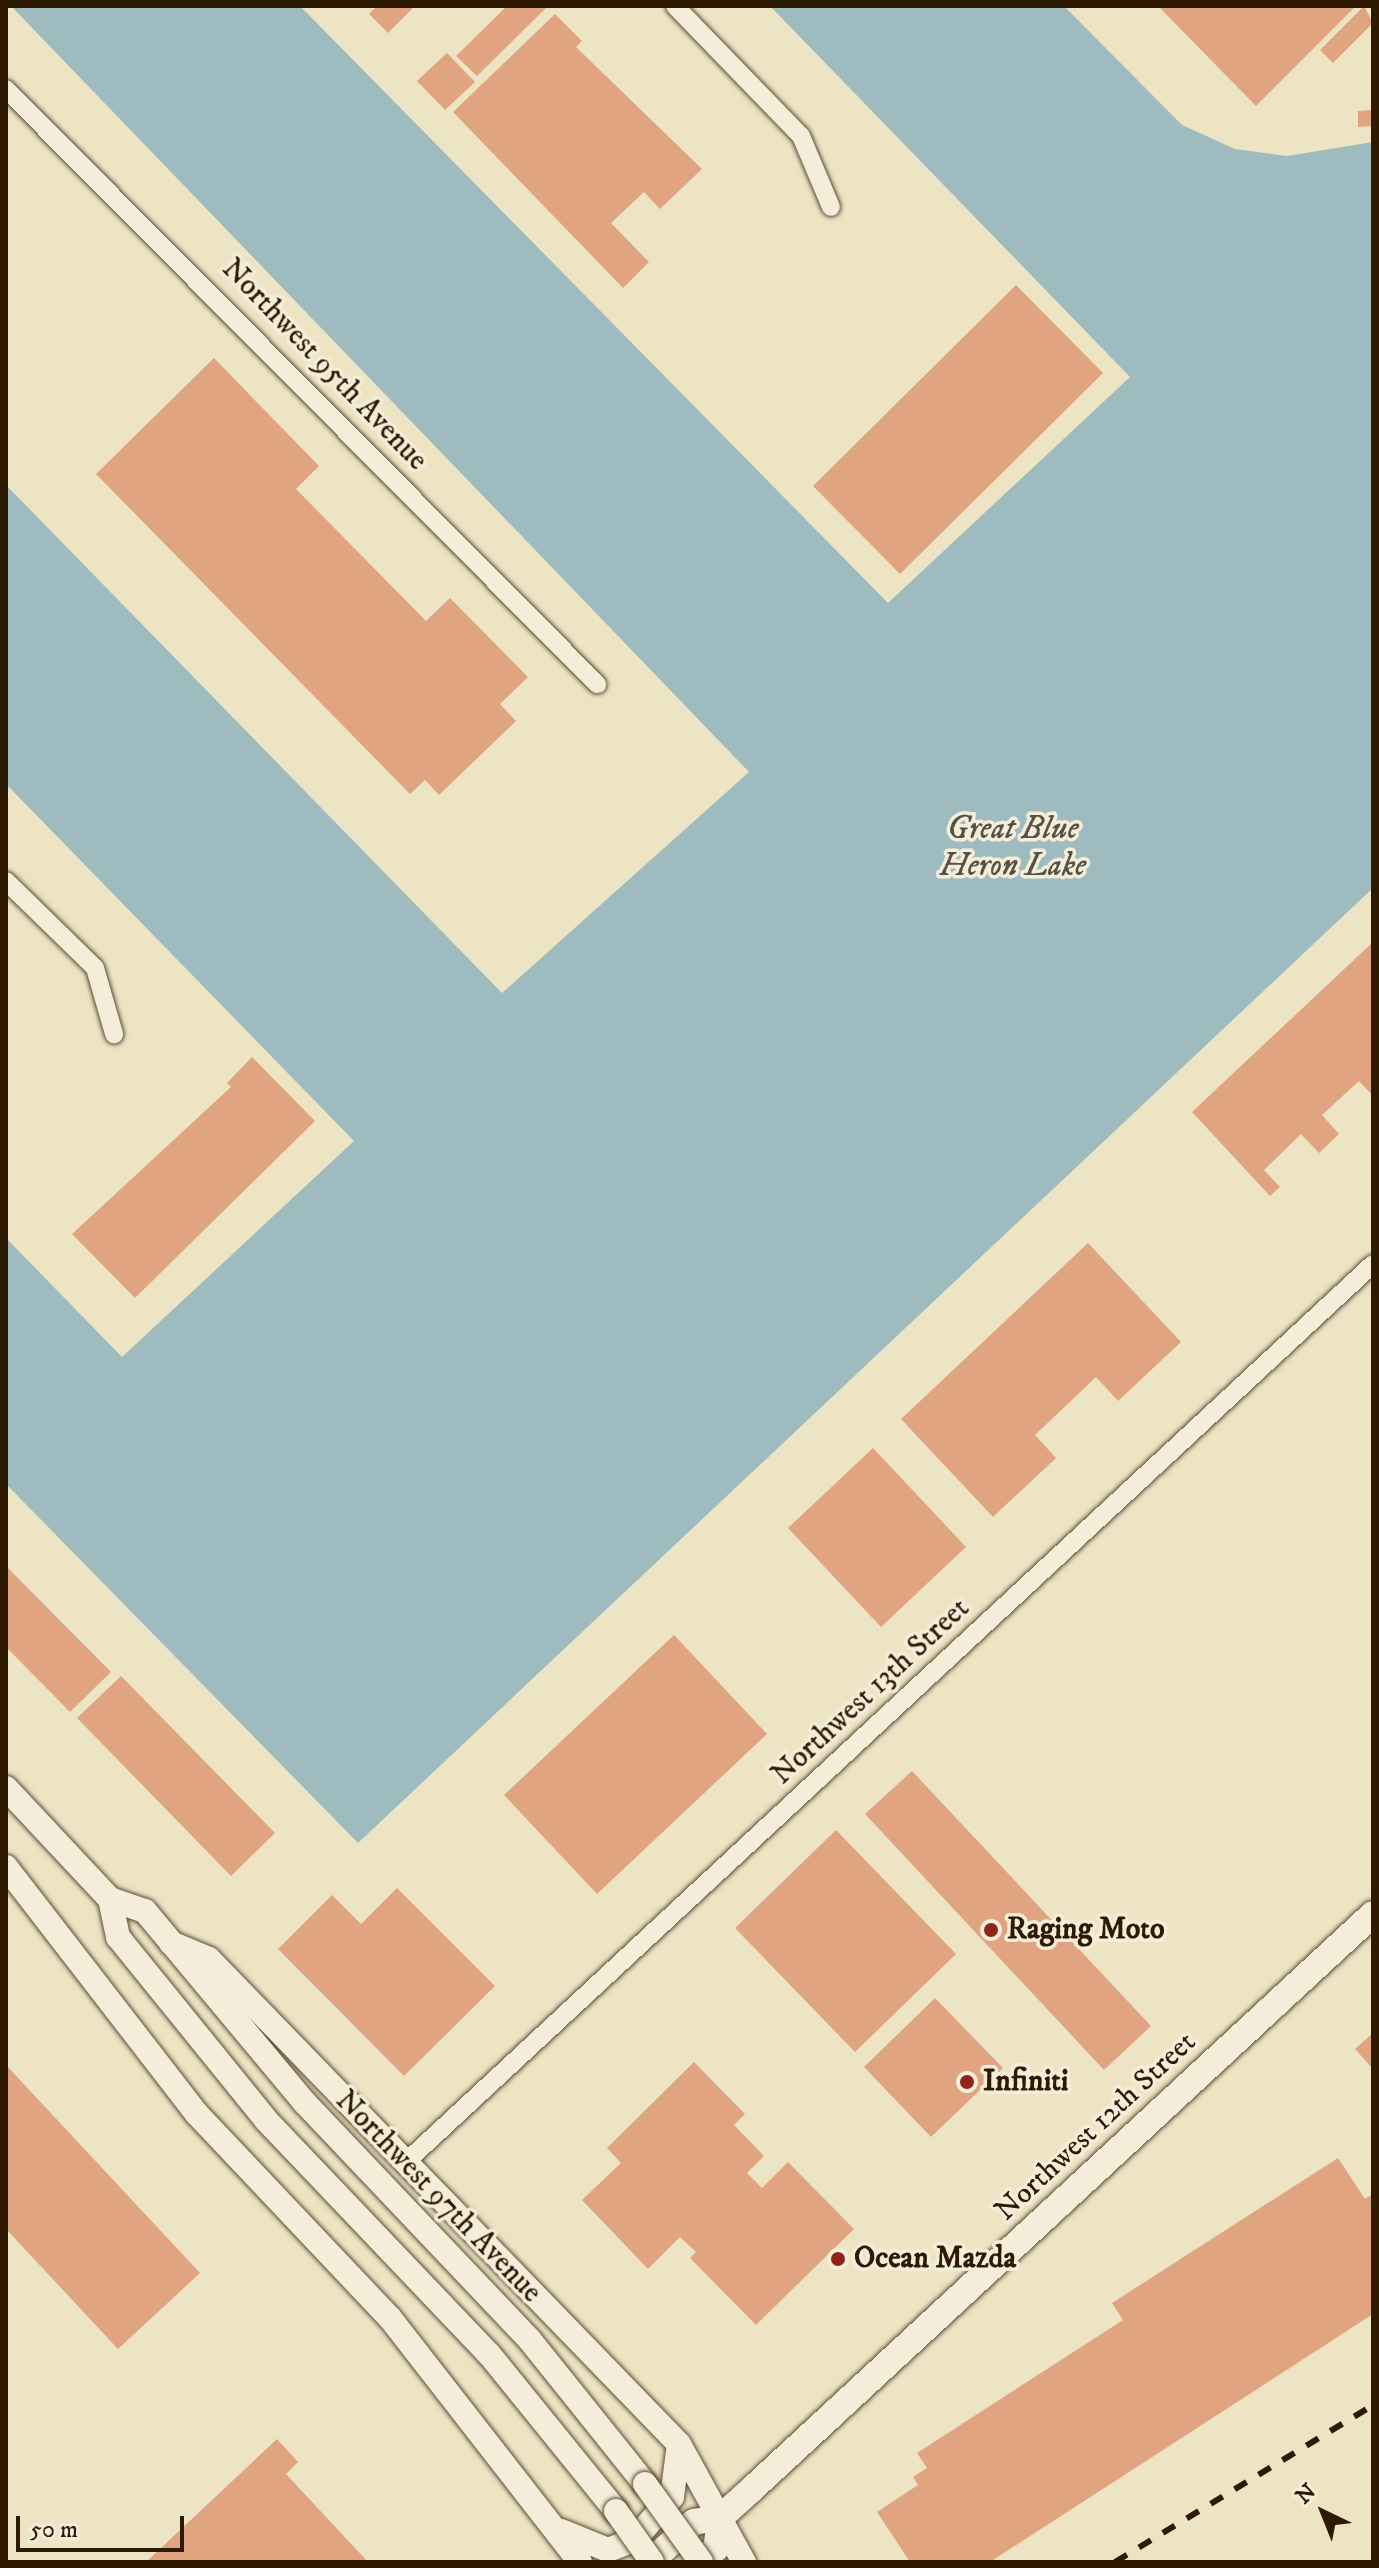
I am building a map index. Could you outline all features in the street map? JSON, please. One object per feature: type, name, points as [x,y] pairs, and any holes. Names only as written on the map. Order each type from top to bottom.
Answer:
[{"type":"main road","name":"Northwest 12th Street","points":[[651,2562],[694,2522],[721,2517],[1373,1914]]},
{"type":"main road","points":[[701,2562],[716,2548],[721,2517]]},
{"type":"street","points":[[675,6],[801,136],[831,207]]},
{"type":"street","name":"Northwest 95th Avenue","points":[[6,89],[597,684]]},
{"type":"street","points":[[6,881],[95,968],[114,1034]]},
{"type":"street","name":"Northwest 13th Street","points":[[407,2161],[1373,1264]]},
{"type":"street","name":"Northwest 97th Avenue","points":[[6,1788],[110,1899],[145,1911],[314,2114],[529,2339],[645,2484],[701,2562]]},
{"type":"street","points":[[6,1867],[197,2114],[390,2318],[580,2562]]},
{"type":"street","points":[[110,1899],[118,1937],[240,2088],[489,2354],[616,2511],[651,2562]]},
{"type":"street","points":[[171,1943],[209,1959],[679,2444],[744,2562]]},
{"type":"street","points":[[552,2526],[594,2548],[634,2540],[672,2497],[679,2444]]},
{"type":"water","name":"Great Blue Heron Lake","points":[[11,6],[300,6],[888,603],[1130,377],[770,6],[1064,6],[1182,125],[1235,149],[1287,156],[1373,142],[1373,888],[358,1843],[6,1484],[6,1238],[122,1357],[354,1141],[6,784],[6,485],[502,993],[749,772]]},
{"type":"building","points":[[377,6],[415,6],[388,33],[369,14]]},
{"type":"building","points":[[507,6],[548,6],[477,76],[456,56]]},
{"type":"building","points":[[1158,6],[1356,6],[1256,106]]},
{"type":"building","points":[[1364,6],[1373,23],[1333,63],[1320,50]]},
{"type":"building","points":[[555,14],[582,41],[576,47],[702,169],[660,209],[644,192],[611,223],[649,262],[623,288],[453,112]]},
{"type":"building","points":[[447,53],[475,82],[445,110],[417,81]]},
{"type":"building","points":[[1373,110],[1373,126],[1358,127],[1358,111]]},
{"type":"building","points":[[1016,285],[1103,373],[900,574],[813,486]]},
{"type":"building","points":[[214,358],[319,466],[296,489],[426,621],[450,598],[528,677],[500,704],[516,721],[439,795],[425,780],[410,794],[96,474]]},
{"type":"building","points":[[1373,942],[1373,1096],[1359,1081],[1322,1115],[1339,1134],[1319,1153],[1301,1134],[1264,1170],[1280,1187],[1270,1196],[1192,1112]]},
{"type":"building","points":[[252,1057],[315,1121],[135,1298],[72,1234],[231,1087],[227,1083]]},
{"type":"building","points":[[1088,1243],[1181,1342],[1118,1401],[1096,1377],[1035,1435],[1056,1458],[993,1517],[901,1419]]},
{"type":"building","points":[[873,1448],[966,1547],[881,1627],[788,1528]]},
{"type":"building","points":[[6,1566],[111,1672],[70,1712],[6,1647]]},
{"type":"building","points":[[674,1635],[767,1734],[597,1894],[504,1795]]},
{"type":"building","points":[[121,1676],[275,1833],[231,1876],[77,1718]]},
{"type":"building","points":[[912,1771],[1151,2026],[1104,2070],[865,1814]]},
{"type":"building","points":[[836,1830],[956,1954],[855,2052],[735,1928]]},
{"type":"building","points":[[397,1888],[495,1986],[404,2076],[278,1949],[332,1895],[361,1924]]},
{"type":"building","points":[[935,1998],[1003,2068],[931,2137],[864,2067]]},
{"type":"building","points":[[1373,2033],[1373,2069],[1355,2049]]},
{"type":"building","points":[[694,2062],[745,2114],[734,2125],[764,2156],[747,2173],[762,2188],[788,2162],[854,2229],[756,2325],[690,2258],[696,2252],[680,2237],[648,2269],[582,2200],[621,2163],[607,2148]]},
{"type":"building","points":[[6,2065],[200,2273],[118,2349],[6,2229]]},
{"type":"building","points":[[1338,2158],[1365,2199],[1373,2194],[1373,2314],[990,2562],[910,2562],[877,2512],[918,2485],[913,2477],[927,2468],[917,2453],[1123,2320],[1112,2303]]},
{"type":"building","points":[[277,2439],[298,2462],[286,2474],[368,2562],[146,2562]]},
{"type":"railway","points":[[1115,2562],[1373,2405]]},
{"type":"place","name":"Raging Moto","points":[[991,1930]]},
{"type":"place","name":"Infiniti","points":[[967,2082]]},
{"type":"place","name":"Ocean Mazda","points":[[838,2259]]}]
